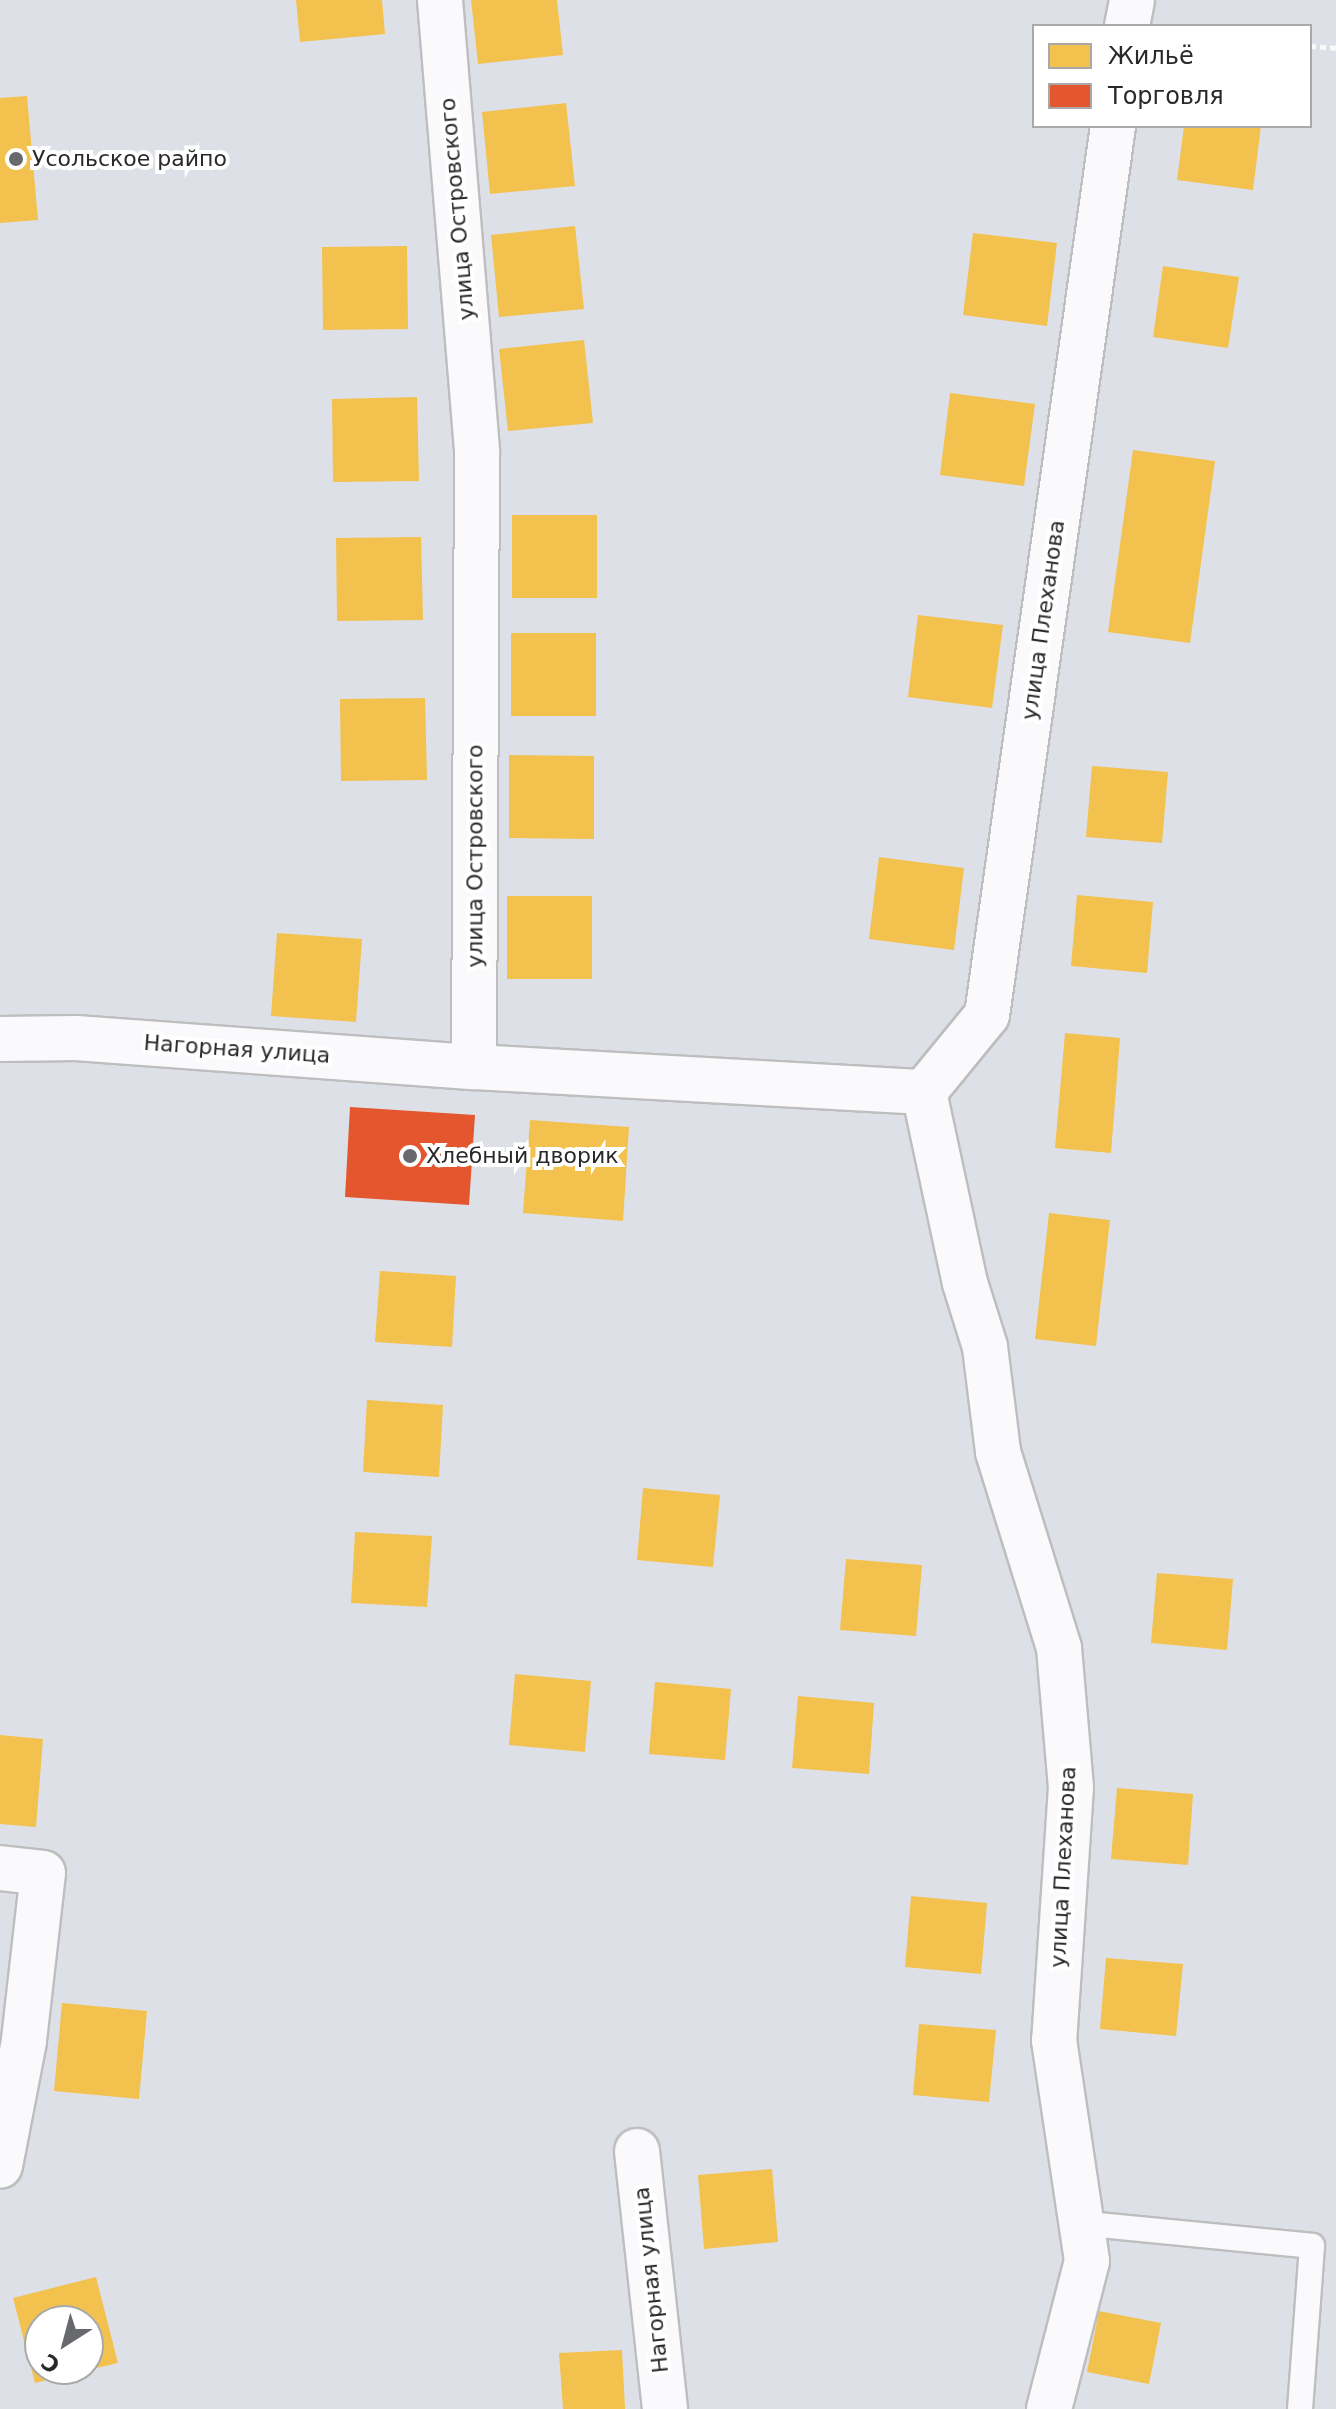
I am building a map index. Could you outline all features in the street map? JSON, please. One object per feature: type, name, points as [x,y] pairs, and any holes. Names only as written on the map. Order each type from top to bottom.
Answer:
[{"type":"street","name":"улица Островского","points":[[440,0],[477,451],[474,1067]]},
{"type":"street","points":[[1127,24],[1132,0]]},
{"type":"street","name":"улица Плеханова","points":[[1049,2409],[1087,2261],[1054,2040],[1071,1787],[1059,1648],[998,1452],[985,1347],[965,1283],[924,1092],[987,1015],[1113,128]]},
{"type":"street","name":"Нагорная улица","points":[[0,1039],[105,1039],[474,1067]]},
{"type":"street","points":[[474,1067],[924,1092]]},
{"type":"street","points":[[0,1868],[43,1873],[24,2041],[0,2166]]},
{"type":"street","name":"Нагорная улица","points":[[637,2151],[665,2409]]},
{"type":"lane","points":[[1079,2223],[1312,2246],[1300,2409]]},
{"type":"path","points":[[1312,46],[1336,48]]},
{"type":"building: Жильё","points":[[296,0],[382,0],[385,34],[300,42]]},
{"type":"building: Жильё","points":[[471,0],[557,0],[563,55],[478,64]]},
{"type":"building: Жильё","name":"Усольское райпо","points":[[27,96],[38,220],[0,223],[0,98]]},
{"type":"building: Жильё","points":[[566,103],[575,186],[490,194],[482,112]]},
{"type":"building: Жильё","points":[[1184,128],[1261,128],[1253,190],[1177,180]]},
{"type":"building: Жильё","points":[[575,226],[584,309],[499,317],[491,235]]},
{"type":"building: Жильё","points":[[973,233],[1057,243],[1047,326],[963,315]]},
{"type":"building: Жильё","points":[[407,246],[408,329],[323,330],[322,247]]},
{"type":"building: Жильё","points":[[1163,266],[1239,277],[1228,348],[1153,337]]},
{"type":"building: Жильё","points":[[584,340],[593,423],[508,431],[499,349]]},
{"type":"building: Жильё","points":[[950,393],[1035,404],[1024,486],[940,475]]},
{"type":"building: Жильё","points":[[417,397],[419,481],[333,482],[332,399]]},
{"type":"building: Жильё","points":[[1133,450],[1215,461],[1190,643],[1108,632]]},
{"type":"building: Жильё","points":[[512,515],[597,515],[597,598],[512,598]]},
{"type":"building: Жильё","points":[[421,537],[423,620],[337,621],[336,538]]},
{"type":"building: Жильё","points":[[918,615],[1003,625],[992,708],[908,697]]},
{"type":"building: Жильё","points":[[511,633],[596,633],[596,716],[511,716]]},
{"type":"building: Жильё","points":[[425,698],[427,780],[341,781],[340,699]]},
{"type":"building: Жильё","points":[[509,755],[594,756],[594,839],[509,838]]},
{"type":"building: Жильё","points":[[1092,766],[1168,772],[1162,843],[1086,837]]},
{"type":"building: Жильё","points":[[879,857],[964,868],[954,950],[869,939]]},
{"type":"building: Жильё","points":[[1077,895],[1153,902],[1147,973],[1071,966]]},
{"type":"building: Жильё","points":[[507,896],[592,896],[592,979],[507,979]]},
{"type":"building: Жильё","points":[[277,933],[362,939],[356,1022],[271,1016]]},
{"type":"building: Жильё","points":[[1065,1033],[1120,1038],[1111,1153],[1055,1148]]},
{"type":"building: Жильё","points":[[530,1120],[629,1127],[623,1221],[523,1213]]},
{"type":"building: Жильё","points":[[1049,1213],[1110,1220],[1096,1346],[1035,1339]]},
{"type":"building: Жильё","points":[[380,1271],[456,1276],[452,1347],[375,1342]]},
{"type":"building: Жильё","points":[[367,1400],[443,1405],[439,1477],[363,1472]]},
{"type":"building: Жильё","points":[[643,1488],[720,1495],[713,1567],[637,1560]]},
{"type":"building: Жильё","points":[[355,1532],[432,1536],[427,1607],[351,1603]]},
{"type":"building: Жильё","points":[[846,1559],[922,1565],[916,1636],[840,1630]]},
{"type":"building: Жильё","points":[[1157,1573],[1233,1579],[1227,1650],[1151,1643]]},
{"type":"building: Жильё","points":[[515,1674],[591,1681],[585,1752],[509,1745]]},
{"type":"building: Жильё","points":[[655,1682],[731,1689],[725,1760],[649,1754]]},
{"type":"building: Жильё","points":[[798,1696],[874,1703],[869,1774],[792,1768]]},
{"type":"building: Жильё","points":[[0,1735],[43,1739],[36,1827],[0,1824]]},
{"type":"building: Жильё","points":[[1117,1788],[1193,1794],[1188,1865],[1111,1859]]},
{"type":"building: Жильё","points":[[911,1896],[987,1903],[981,1974],[905,1967]]},
{"type":"building: Жильё","points":[[1106,1958],[1183,1964],[1176,2036],[1100,2029]]},
{"type":"building: Жильё","points":[[62,2003],[147,2011],[139,2099],[54,2091]]},
{"type":"building: Жильё","points":[[919,2024],[996,2030],[989,2102],[913,2095]]},
{"type":"building: Жильё","points":[[772,2169],[778,2242],[704,2249],[698,2175]]},
{"type":"building: Жильё","points":[[96,2277],[103,2305],[24,2305],[24,2340],[13,2298]]},
{"type":"building: Жильё","points":[[104,2308],[118,2363],[104,2366]]},
{"type":"building: Жильё","points":[[1099,2311],[1161,2323],[1149,2384],[1087,2372]]},
{"type":"building: Жильё","points":[[622,2350],[625,2409],[563,2409],[559,2353]]},
{"type":"building: Торговля","name":"Хлебный дворик","points":[[350,1107],[475,1115],[469,1205],[345,1197]]},
{"type":"place","name":"Усольское райпо","points":[[16,159]]},
{"type":"place","name":"Хлебный дворик","points":[[410,1156]]}]
